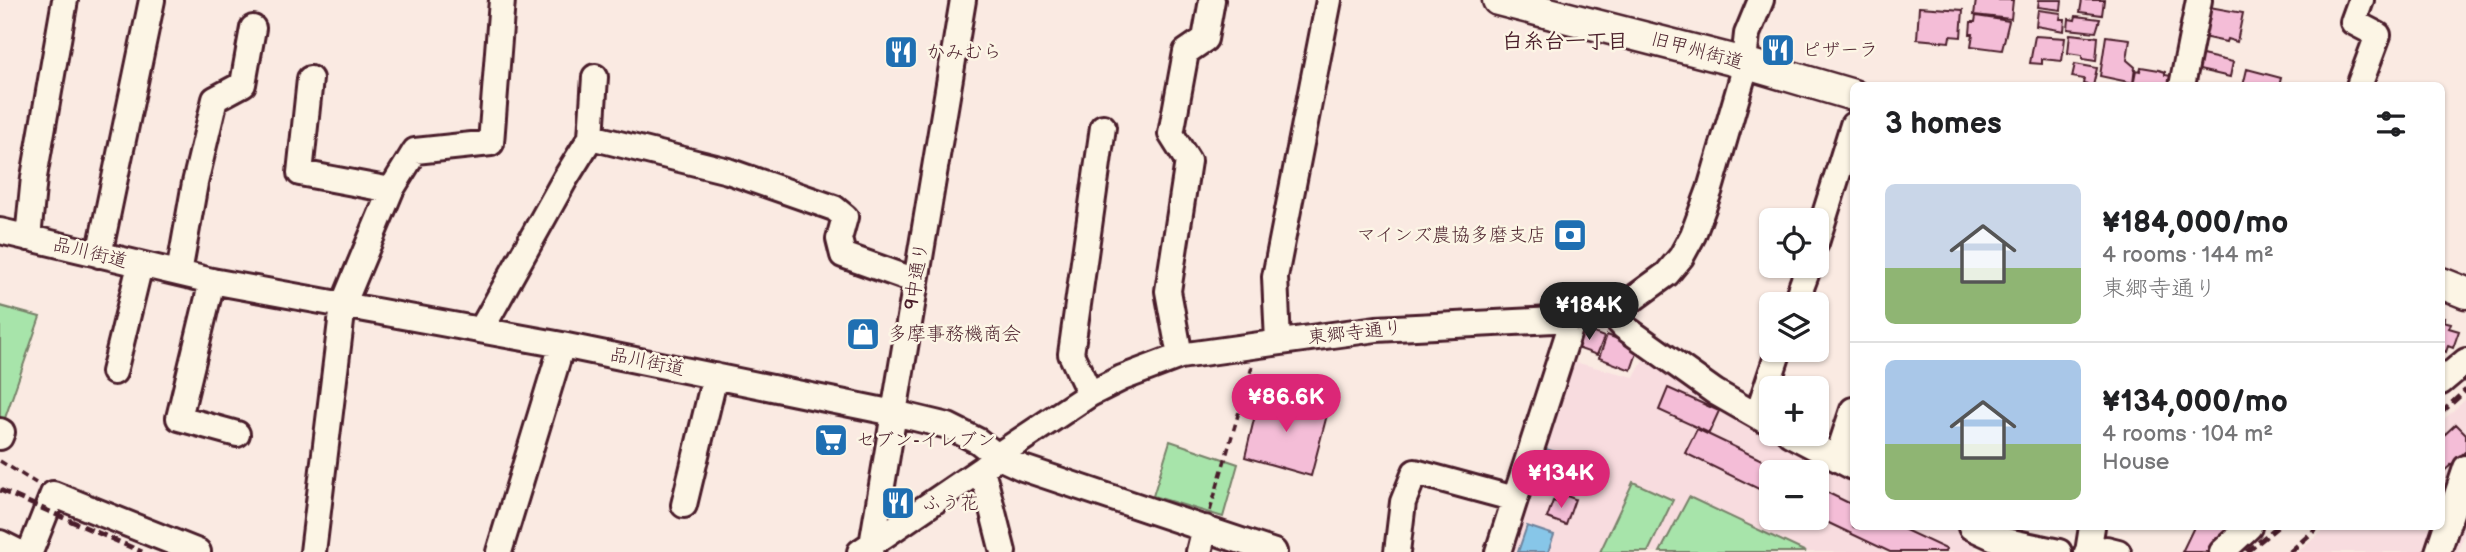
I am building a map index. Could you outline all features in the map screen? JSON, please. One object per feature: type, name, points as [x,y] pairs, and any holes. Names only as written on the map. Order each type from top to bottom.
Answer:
[{"type":"main road","name":"旧甲州街道","points":[[1498,0],[1744,63],[1850,94]]},
{"type":"main road","points":[[2445,285],[2466,293]]},
{"type":"street","points":[[28,238],[34,177],[65,0]]},
{"type":"street","points":[[99,255],[152,0]]},
{"type":"street","points":[[313,552],[343,305],[391,190],[415,151],[491,143],[502,0]]},
{"type":"street","name":"9中通り","points":[[868,549],[894,413],[963,0]]},
{"type":"street","points":[[1180,356],[1168,291],[1188,161],[1171,134],[1185,52],[1205,39],[1212,0]]},
{"type":"street","points":[[1268,344],[1275,277],[1329,0]]},
{"type":"street","name":"東郷寺通り","points":[[868,549],[1090,394],[1180,356],[1376,329],[1573,319],[1612,314],[1667,274],[1687,246],[1702,215],[1742,79],[1747,34],[1761,0]]},
{"type":"street","points":[[2183,82],[2199,0]]},
{"type":"street","points":[[2360,82],[2378,35],[2353,22],[2361,0]]},
{"type":"street","points":[[179,274],[195,183],[215,99],[243,84],[253,28]]},
{"type":"street","points":[[481,330],[591,137],[595,77]]},
{"type":"street","points":[[310,79],[300,173],[391,190]]},
{"type":"street","points":[[1090,394],[1071,354],[1103,127]]},
{"type":"street","points":[[1827,208],[1850,135]]},
{"type":"street","points":[[591,137],[728,171],[834,208],[845,217],[839,239],[843,255],[916,281]]},
{"type":"street","name":"品川街道","points":[[0,231],[212,281],[562,345],[948,426],[978,441],[989,462],[1023,468],[1275,552]]},
{"type":"street","points":[[114,372],[140,265]]},
{"type":"street","points":[[212,281],[179,418],[237,434]]},
{"type":"street","points":[[1612,314],[1624,327],[1715,392],[1759,417]]},
{"type":"street","points":[[1498,552],[1573,319]]},
{"type":"street","points":[[499,552],[562,345]]},
{"type":"street","points":[[2445,379],[2466,361]]},
{"type":"street","points":[[684,505],[715,376]]},
{"type":"street","points":[[1813,446],[1845,463],[1850,430]]},
{"type":"street","points":[[0,431],[0,437]]},
{"type":"street","points":[[989,462],[1003,552]]},
{"type":"street","points":[[2438,552],[2466,468]]},
{"type":"street","points":[[1397,552],[1403,502],[1415,472],[1515,499]]},
{"type":"street","points":[[30,552],[53,494],[198,552]]},
{"type":"street","points":[[1199,552],[1205,527]]},
{"type":"street","points":[[1977,530],[1996,539],[2059,552]]},
{"type":"street","points":[[2091,530],[2087,552],[2106,549],[2118,552]]},
{"type":"street","points":[[2222,552],[2246,530]]},
{"type":"street","points":[[0,543],[18,552]]},
{"type":"path","points":[[1205,527],[1268,344]]},
{"type":"path","points":[[0,461],[53,494]]},
{"type":"shaded area","points":[[1646,356],[1759,427],[1759,446],[1793,446],[1819,460],[1759,460],[1759,530],[1829,530],[1829,465],[1850,476],[1850,530],[1956,530],[1981,543],[1972,552],[1509,552],[1570,361],[1634,377]]},
{"type":"shaded area","points":[[2466,399],[2466,536],[2462,538],[2458,552],[2298,552],[2324,530],[2445,530],[2445,418]]},
{"type":"green space","points":[[0,306],[40,317],[5,418],[0,421]]},
{"type":"green space","points":[[1170,441],[1238,464],[1223,517],[1153,496]]},
{"type":"green space","points":[[1633,482],[1673,500],[1648,552],[1600,552]]},
{"type":"green space","points":[[1689,497],[1806,552],[1660,552]]},
{"type":"water","points":[[1546,449],[1577,459],[1571,480],[1539,470]]},
{"type":"water","points":[[1527,526],[1554,535],[1548,552],[1518,552]]},
{"type":"building","points":[[1976,0],[2013,0],[2011,19],[1974,15]]},
{"type":"building","points":[[2039,0],[2062,0],[2061,10],[2038,7]]},
{"type":"building","points":[[2082,0],[2104,0],[2102,15],[2080,12]]},
{"type":"building","points":[[2204,6],[2243,13],[2237,42],[2198,36]]},
{"type":"building","points":[[1919,7],[1963,10],[1961,37],[1950,36],[1949,42],[1917,39]]},
{"type":"building","points":[[2038,10],[2061,13],[2060,19],[2065,19],[2064,31],[2036,26]]},
{"type":"building","points":[[1976,16],[2009,21],[2002,50],[1971,46],[1971,22],[1975,22]]},
{"type":"building","points":[[2076,16],[2100,19],[2096,32],[2068,29],[2069,19],[2075,20]]},
{"type":"building","points":[[2070,34],[2098,37],[2096,61],[2068,53]]},
{"type":"building","points":[[2035,36],[2065,38],[2062,61],[2042,59],[2042,64],[2030,63]]},
{"type":"building","points":[[2106,36],[2130,39],[2127,60],[2135,67],[2133,82],[2100,76]]},
{"type":"building","points":[[2198,54],[2233,62],[2230,77],[2195,69]]},
{"type":"building","points":[[2075,64],[2097,68],[2094,82],[2083,82],[2084,79],[2072,77]]},
{"type":"building","points":[[2141,67],[2159,70],[2165,72],[2165,75],[2177,77],[2176,82],[2134,82],[2136,70],[2140,71]]},
{"type":"building","points":[[2247,69],[2281,78],[2280,82],[2244,82]]},
{"type":"building","points":[[2445,322],[2451,323],[2449,328],[2459,331],[2453,348],[2448,346],[2446,352]]},
{"type":"building","points":[[1581,328],[1604,337],[1597,355],[1574,347]]},
{"type":"building","points":[[1607,335],[1639,347],[1631,370],[1599,358]]},
{"type":"building","points":[[1668,388],[1719,411],[1709,433],[1659,410]]},
{"type":"building","points":[[1260,394],[1328,411],[1311,476],[1245,457]]},
{"type":"building","points":[[2456,424],[2466,434],[2466,451],[2445,470],[2445,434]]},
{"type":"building","points":[[1697,429],[1762,460],[1759,460],[1759,489],[1685,453]]},
{"type":"building","points":[[1829,493],[1850,504],[1850,530],[1905,530],[1946,549],[1945,552],[1890,552],[1829,523]]},
{"type":"building","points":[[1564,495],[1575,499],[1566,525],[1547,518],[1553,501],[1560,503]]},
{"type":"building","points":[[2193,530],[2231,530],[2207,552],[2182,552]]},
{"type":"railway","points":[[2445,409],[2466,390]]},
{"type":"railway","points":[[0,490],[142,552]]},
{"type":"railway","points":[[2247,552],[2273,530]]},
{"type":"railway","points":[[2290,552],[2315,530]]},
{"type":"place","name":"ピザーラ","points":[[1778,50]]},
{"type":"place","name":"かみむら","points":[[901,52]]},
{"type":"place","name":"マインズ農協多磨支店","points":[[1570,235]]},
{"type":"place","name":"多摩事務機商会","points":[[863,334]]},
{"type":"place","name":"セブン-イレブン","points":[[831,440]]},
{"type":"place","name":"ふう花","points":[[898,503]]},
{"type":"district","name":"白糸台一丁目","points":[[1565,41]]}]
